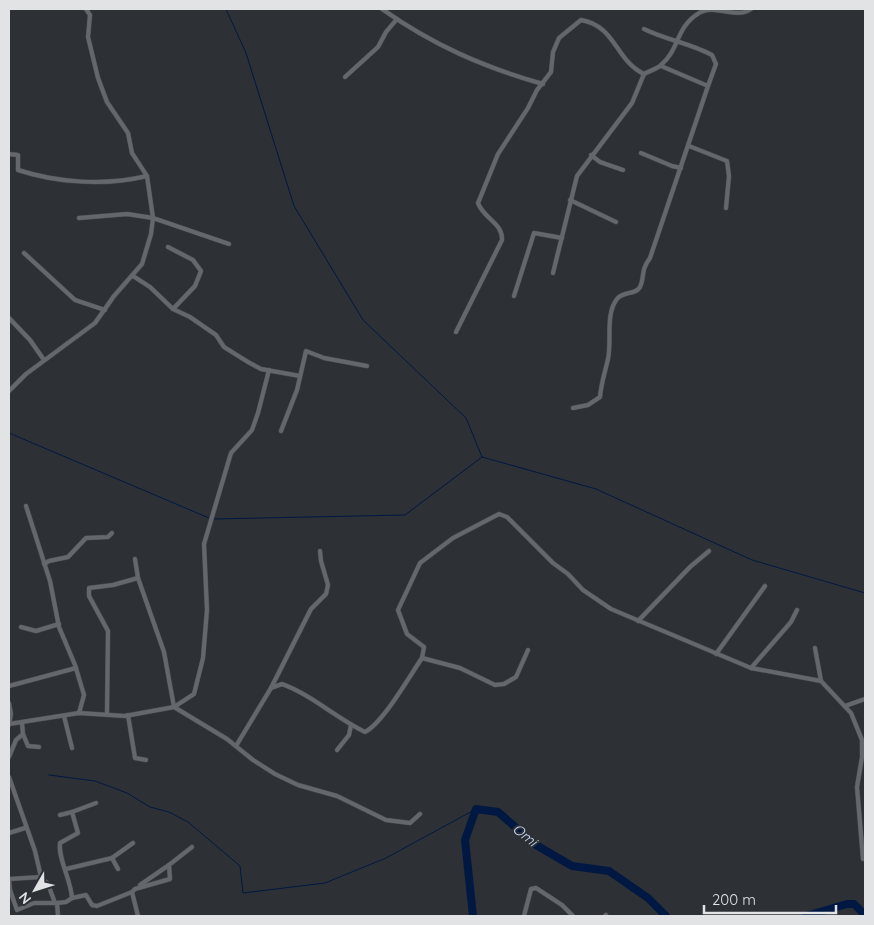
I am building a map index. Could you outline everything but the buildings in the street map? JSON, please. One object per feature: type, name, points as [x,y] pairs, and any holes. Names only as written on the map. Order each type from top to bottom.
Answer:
[{"type":"street","points":[[9,391],[26,374],[95,323],[142,264],[150,241],[152,218],[147,176],[132,153],[128,133],[107,102],[98,78],[88,37],[90,15],[86,9]]},
{"type":"street","points":[[382,9],[448,50],[469,56],[484,65],[543,84]]},
{"type":"street","points":[[554,273],[577,176],[632,103],[644,74],[661,66],[685,23],[702,11],[720,10],[739,13],[751,9]]},
{"type":"street","points":[[345,76],[378,46],[390,26],[397,19]]},
{"type":"street","points":[[456,332],[502,240],[500,228],[481,210],[478,204],[498,154],[528,108],[537,90],[551,72],[553,52],[559,38],[581,20],[602,27],[626,60],[635,69],[644,74]]},
{"type":"street","points":[[573,408],[588,405],[600,397],[602,378],[608,360],[613,306],[620,296],[637,290],[641,285],[642,272],[650,258],[716,64],[715,58],[697,47],[676,42],[644,29]]},
{"type":"street","points":[[661,66],[708,86]]},
{"type":"street","points":[[689,146],[727,161],[729,176],[726,208]]},
{"type":"street","points":[[9,154],[18,155],[18,170],[70,180],[128,181],[147,176]]},
{"type":"street","points":[[641,154],[681,168]]},
{"type":"street","points":[[591,155],[600,162],[623,170]]},
{"type":"street","points":[[570,200],[616,222]]},
{"type":"street","points":[[79,218],[127,214],[152,218],[229,244]]},
{"type":"street","points":[[514,296],[534,234],[538,232],[562,238]]},
{"type":"street","points":[[168,247],[194,260],[201,271],[195,286],[173,309]]},
{"type":"street","points":[[24,253],[75,300],[105,310]]},
{"type":"street","points":[[133,276],[150,287],[173,309],[190,317],[216,335],[224,347],[262,369],[300,376]]},
{"type":"street","points":[[9,318],[30,340],[44,360]]},
{"type":"street","points":[[281,432],[297,390],[306,351],[324,358],[367,366]]},
{"type":"street","points":[[9,703],[11,714],[9,725],[79,713],[128,716],[174,707],[194,694],[203,658],[207,610],[204,544],[231,453],[252,430],[269,370]]},
{"type":"street","points":[[26,506],[50,581],[58,624],[76,668],[84,695],[79,713]]},
{"type":"street","points":[[271,688],[282,684],[298,690],[351,725],[365,732],[372,728],[381,719],[422,658],[424,647],[406,634],[398,610],[405,598],[411,578],[420,562],[453,538],[499,514],[507,517],[583,590],[611,610],[751,668],[821,681]]},
{"type":"street","points":[[44,564],[49,560],[68,557],[86,538],[108,537],[112,533]]},
{"type":"street","points":[[638,620],[709,550]]},
{"type":"street","points":[[236,746],[271,688],[311,609],[326,594],[328,585],[321,562],[320,551]]},
{"type":"street","points":[[135,560],[138,578],[164,652],[174,707],[236,746],[252,760],[298,785],[336,796],[386,820],[410,823],[420,814]]},
{"type":"street","points":[[107,714],[108,631],[89,596],[89,588],[113,585],[138,578]]},
{"type":"street","points":[[716,654],[765,586]]},
{"type":"street","points":[[751,668],[791,622],[797,610]]},
{"type":"street","points":[[21,627],[36,630],[58,624]]},
{"type":"street","points":[[815,648],[821,681],[845,706],[857,726],[862,740],[864,753],[857,787],[863,817],[860,842],[863,859]]},
{"type":"street","points":[[422,658],[460,668],[495,685],[504,684],[516,677],[528,650]]},
{"type":"street","points":[[9,686],[76,668]]},
{"type":"street","points":[[845,706],[865,699]]},
{"type":"street","points":[[64,716],[72,748]]},
{"type":"street","points":[[128,716],[135,758],[146,760]]},
{"type":"street","points":[[22,723],[23,734],[28,746],[39,747]]},
{"type":"street","points":[[337,750],[349,735],[351,725]]},
{"type":"street","points":[[9,757],[13,746],[23,734]]},
{"type":"street","points":[[9,777],[15,790],[25,828],[35,851],[41,877],[48,884],[56,903],[58,916]]},
{"type":"street","points":[[60,815],[96,803]]},
{"type":"street","points":[[72,812],[78,833],[59,845],[72,898]]},
{"type":"street","points":[[9,833],[25,828]]},
{"type":"street","points":[[66,869],[112,858],[133,844]]},
{"type":"street","points":[[134,890],[192,847]]},
{"type":"street","points":[[112,858],[118,869]]},
{"type":"street","points":[[14,916],[17,910],[34,903],[56,903],[86,895],[92,904],[97,906],[134,890],[170,879],[170,865]]},
{"type":"street","points":[[17,910],[10,890],[9,879],[41,877]]},
{"type":"street","points":[[524,916],[532,889],[536,888],[562,905],[573,916]]},
{"type":"street","points":[[134,890],[138,916]]},
{"type":"waterway","points":[[226,9],[246,53],[294,206],[363,320],[466,418],[482,457]]},
{"type":"waterway","points":[[9,433],[209,518]]},
{"type":"waterway","points":[[213,519],[405,515],[482,457],[596,489],[752,560],[865,593]]},
{"type":"waterway","points":[[49,775],[95,781],[127,793],[150,807],[169,812],[188,822],[240,866],[243,893],[325,883],[386,858],[476,809]]},
{"type":"waterway","name":"Omi","points":[[473,916],[465,840],[476,809],[498,812],[536,845],[572,866],[609,871],[648,898],[666,916]]},
{"type":"waterway","name":"Omi","points":[[806,916],[847,904],[854,904],[865,915]]}]
